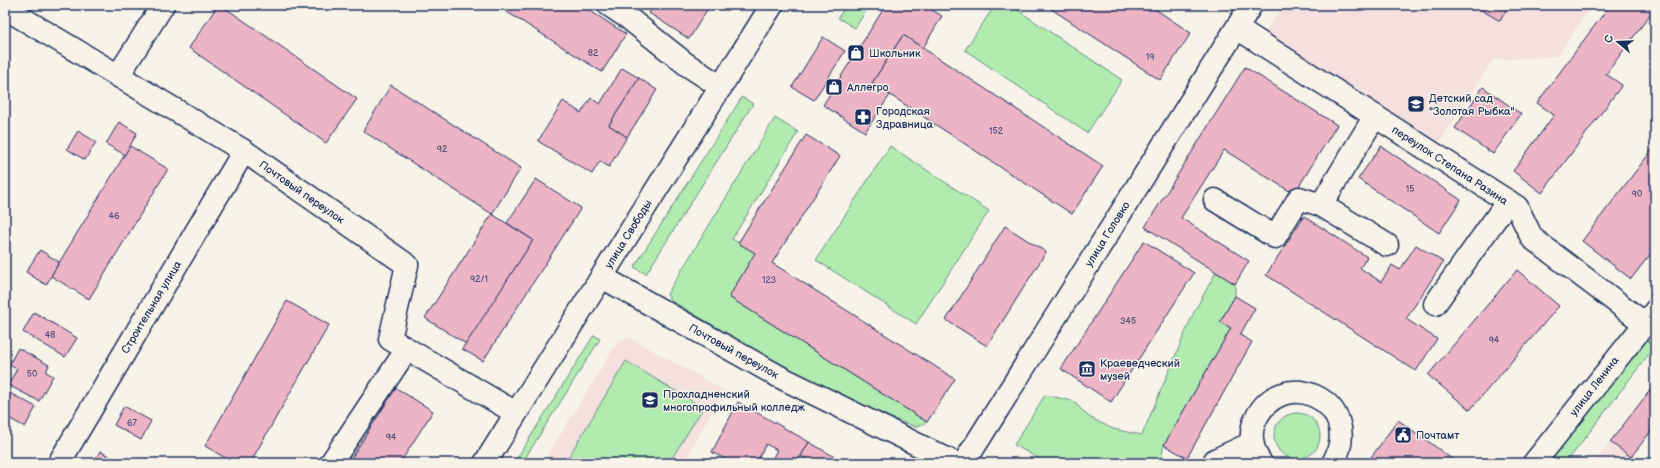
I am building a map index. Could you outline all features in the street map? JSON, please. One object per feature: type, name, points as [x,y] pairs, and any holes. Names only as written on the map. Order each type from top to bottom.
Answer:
[{"type":"street","points":[[118,76],[163,5]]},
{"type":"street","points":[[608,5],[627,17],[686,64],[721,87]]},
{"type":"street","name":"улица Свободы","points":[[485,463],[772,5]]},
{"type":"street","name":"улица Головко","points":[[964,463],[1251,5]]},
{"type":"street","name":"Почтовый переулок","points":[[5,8],[244,152],[408,265],[390,339],[516,413]]},
{"type":"street","name":"переулок Степана Разина","points":[[1236,28],[1508,201],[1517,208],[1532,238],[1649,317]]},
{"type":"street","points":[[1321,205],[1375,116]]},
{"type":"street","name":"Строительная улица","points":[[59,463],[244,152]]},
{"type":"street","points":[[1215,200],[1275,237],[1298,198],[1321,205],[1387,245]]},
{"type":"street","points":[[1435,304],[1508,201]]},
{"type":"street","name":"Почтовый переулок","points":[[602,277],[778,376],[955,463]]},
{"type":"street","name":"улица Ленина","points":[[1534,463],[1649,317]]},
{"type":"street","points":[[331,463],[407,349]]},
{"type":"street","points":[[1261,463],[1257,458],[1252,443],[1253,427],[1258,413],[1269,402],[1282,394],[1297,392],[1311,394],[1324,400],[1334,411],[1340,424],[1342,438],[1339,452],[1334,463]]},
{"type":"street","points":[[1214,463],[1215,460],[1252,443]]},
{"type":"shaded area","name":"Детский сад \"Золотая Рыбка\"","points":[[1283,5],[1591,5],[1558,56],[1493,60],[1436,148],[1263,36]]},
{"type":"shaded area","name":"Прохладненский многопрофильный колледж","points":[[628,337],[724,390],[683,463],[543,463],[618,341]]},
{"type":"shaded area","points":[[1655,383],[1655,426],[1627,463],[1594,463]]},
{"type":"green space","points":[[846,5],[870,5],[855,28],[838,18]]},
{"type":"green space","points":[[995,5],[1010,5],[1122,80],[1087,133],[965,50]]},
{"type":"green space","points":[[742,97],[753,104],[646,274],[634,267]]},
{"type":"green space","points":[[775,118],[798,132],[732,239],[755,253],[729,297],[927,422],[916,427],[894,419],[808,381],[670,300],[667,294]]},
{"type":"green space","points":[[890,146],[989,211],[916,324],[816,260]]},
{"type":"green space","points":[[1216,272],[1235,284],[1235,296],[1220,322],[1231,328],[1164,445],[1160,463],[1047,463],[1014,445],[1045,395],[1073,401],[1089,417],[1113,429],[1142,435],[1193,314]]},
{"type":"green space","points":[[594,335],[600,339],[522,463],[514,463]]},
{"type":"green space","points":[[1642,337],[1655,346],[1566,463],[1543,463]]},
{"type":"green space","points":[[626,361],[703,408],[669,463],[565,463]]},
{"type":"green space","points":[[1297,413],[1310,417],[1316,423],[1320,436],[1316,449],[1310,455],[1297,459],[1284,455],[1278,449],[1274,436],[1278,423],[1284,417]]},
{"type":"building","points":[[218,5],[221,5],[357,99],[326,143],[189,48]]},
{"type":"building","points":[[496,5],[581,5],[626,34],[602,72]]},
{"type":"building","points":[[654,5],[710,5],[689,39],[649,13]]},
{"type":"building","points":[[886,5],[924,5],[942,16],[923,48],[903,35],[872,83],[890,95],[865,132],[823,105]]},
{"type":"building","points":[[1045,5],[1149,5],[1191,33],[1160,80]]},
{"type":"building","points":[[1473,5],[1509,5],[1500,21]]},
{"type":"building","points":[[1610,5],[1655,5],[1655,8],[1606,74],[1622,85],[1542,193],[1513,171],[1554,115],[1537,103]]},
{"type":"building","points":[[903,35],[1103,166],[1072,214],[872,83]]},
{"type":"building","points":[[823,37],[845,51],[814,100],[792,87]]},
{"type":"building","points":[[1245,67],[1337,125],[1294,194],[1224,150],[1181,218],[1249,261],[1235,284],[1145,227]]},
{"type":"building","points":[[622,68],[639,78],[609,125],[627,137],[609,167],[600,161],[592,174],[538,141],[563,101],[581,113],[591,98],[600,104]]},
{"type":"building","points":[[639,78],[657,90],[627,137],[609,125]]},
{"type":"building","points":[[391,85],[521,168],[492,214],[363,131]]},
{"type":"building","points":[[1483,87],[1521,114],[1493,154],[1455,128]]},
{"type":"building","points":[[119,122],[137,133],[125,155],[106,144]]},
{"type":"building","points":[[78,131],[96,142],[85,160],[67,149]]},
{"type":"building","points":[[806,135],[840,156],[772,263],[955,379],[927,422],[729,297],[755,253],[738,243]]},
{"type":"building","points":[[130,146],[168,169],[89,299],[51,276]]},
{"type":"building","points":[[1381,146],[1461,200],[1439,233],[1358,179]]},
{"type":"building","points":[[1655,146],[1655,248],[1631,279],[1582,241]]},
{"type":"building","points":[[536,179],[581,208],[483,361],[462,349],[533,240],[507,223]]},
{"type":"building","points":[[492,214],[533,240],[466,344],[425,318]]},
{"type":"building","points":[[1304,216],[1367,257],[1360,268],[1381,282],[1392,265],[1400,270],[1416,245],[1443,262],[1406,319],[1437,339],[1416,371],[1266,275]]},
{"type":"building","points":[[1005,226],[1046,252],[987,346],[946,320]]},
{"type":"building","points":[[1144,241],[1194,273],[1111,402],[1061,369]]},
{"type":"building","points":[[40,250],[59,262],[46,285],[26,272]]},
{"type":"building","points":[[1517,270],[1559,306],[1470,410],[1428,375]]},
{"type":"building","points":[[1235,296],[1255,308],[1240,335],[1252,342],[1187,458],[1164,445],[1231,328],[1220,322]]},
{"type":"building","points":[[287,301],[329,325],[250,463],[234,463],[205,446]]},
{"type":"building","points":[[34,312],[77,338],[65,357],[23,332]]},
{"type":"building","points":[[18,348],[49,365],[46,372],[53,376],[39,401],[8,385],[17,369],[9,365]]},
{"type":"building","points":[[1655,384],[1655,426],[1631,457],[1610,442]]},
{"type":"building","points":[[396,388],[433,411],[400,463],[348,463]]},
{"type":"building","points":[[6,391],[36,407],[25,427],[5,416]]},
{"type":"building","points":[[738,402],[809,442],[797,463],[770,463],[777,450],[766,444],[756,463],[732,463],[712,452]]},
{"type":"building","points":[[124,406],[151,421],[141,440],[114,425]]},
{"type":"building","name":"Почтамт","points":[[1398,420],[1440,450],[1457,463],[1367,463]]},
{"type":"building","points":[[809,442],[845,463],[813,463],[801,456]]},
{"type":"building","points":[[100,451],[121,463],[93,463]]},
{"type":"place","name":"Школьник","points":[[856,53]]},
{"type":"place","name":"Аллегро","points":[[834,87]]},
{"type":"place","name":"Детский сад \"Золотая Рыбка\"","points":[[1416,104]]},
{"type":"place","name":"Городская Здравница","points":[[863,117]]},
{"type":"place","name":"Краеведческий музей","points":[[1087,369]]},
{"type":"place","name":"Прохладненский многопрофильный колледж","points":[[650,400]]},
{"type":"place","name":"Почтамт","points":[[1403,435]]}]
